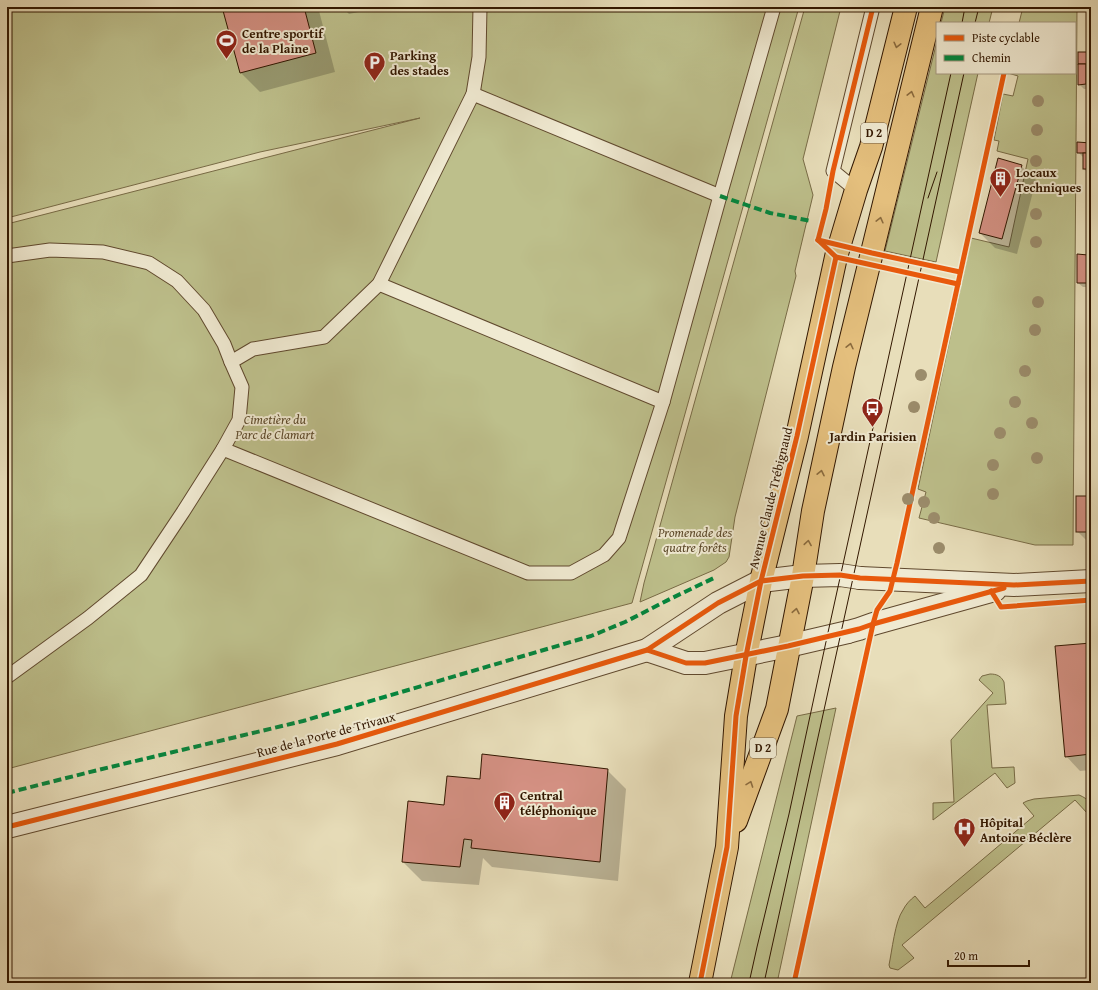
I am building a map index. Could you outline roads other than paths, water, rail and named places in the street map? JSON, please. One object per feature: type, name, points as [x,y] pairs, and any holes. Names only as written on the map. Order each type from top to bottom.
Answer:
[{"type":"main road","name":"Avenue Claude Trébignaud","points":[[700,983],[727,847],[736,716],[761,581],[797,436],[836,257],[856,190],[871,147],[906,7]]},
{"type":"main road","name":"D 2","points":[[727,847],[777,708],[803,576],[813,511],[844,367],[932,7]]},
{"type":"street","name":"Rue de la Porte de Trivaux","points":[[7,827],[338,744],[647,650],[718,603],[761,581],[803,576],[840,575],[860,578],[1014,585],[1091,581]]},
{"type":"street","name":"Rue de la Porte de Trivaux","points":[[647,650],[686,663],[705,663],[746,656],[848,632],[1014,585]]},
{"type":"lane","points":[[231,362],[253,349],[324,337],[379,284],[473,94],[479,57],[480,7]]},
{"type":"lane","points":[[223,449],[528,573],[571,573],[604,555],[619,538],[663,402],[774,7]]},
{"type":"lane","points":[[856,190],[832,171],[874,7]]},
{"type":"lane","points":[[473,94],[720,196]]},
{"type":"lane","points":[[7,256],[50,250],[103,252],[149,263],[177,281],[204,310],[224,344],[242,387],[239,420],[223,449],[141,575],[88,618],[7,677]]},
{"type":"lane","points":[[379,284],[663,402]]},
{"type":"tram line","points":[[962,22],[965,7]]},
{"type":"tram line","points":[[975,22],[979,7]]},
{"type":"tram line","points":[[749,983],[789,814],[951,74]]},
{"type":"tram line","points":[[764,983],[964,74]]},
{"type":"tram line","points":[[928,198],[937,172]]},
{"type":"place","name":"Centre sportif de la Plaine","points":[[227,60]]},
{"type":"place","name":"Parking des stades","points":[[375,82]]},
{"type":"place","name":"Locaux Techniques","points":[[1000,198]]},
{"type":"place","name":"Jardin Parisien","points":[[873,428]]},
{"type":"place","name":"Central téléphonique","points":[[504,822]]},
{"type":"place","name":"Hôpital Antoine Béclère","points":[[964,848]]},
{"type":"park label","name":"Cimetière du Parc de Clamart","points":[[275,426]]},
{"type":"park label","name":"Promenade des quatre forêts","points":[[695,540]]}]
